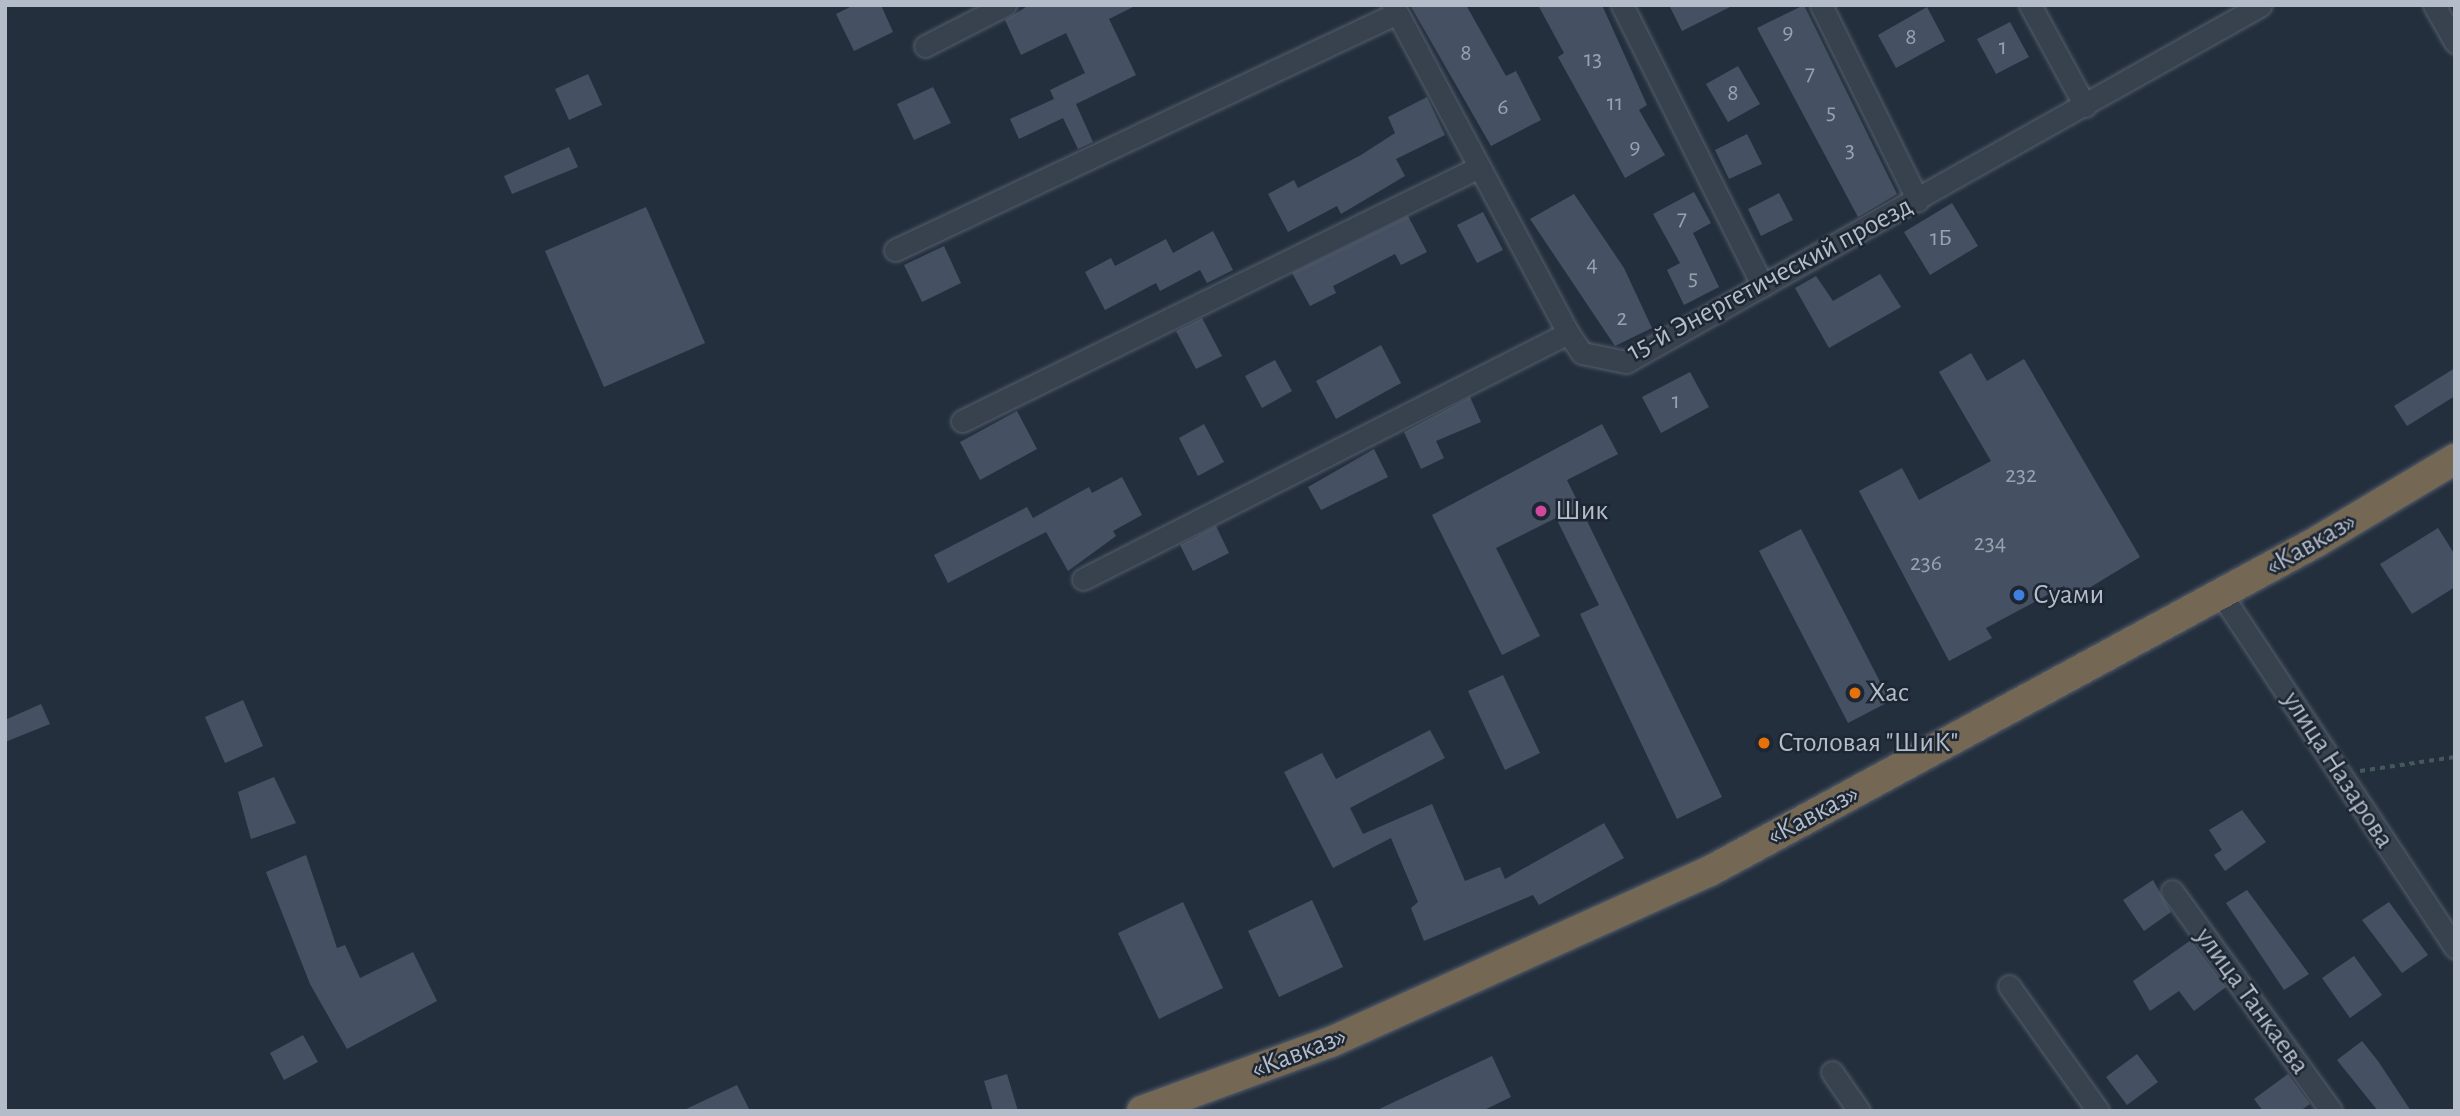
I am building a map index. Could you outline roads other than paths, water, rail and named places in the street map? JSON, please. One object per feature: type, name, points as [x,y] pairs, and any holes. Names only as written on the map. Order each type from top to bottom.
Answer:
[{"type":"highway","name":"«Кавказ»","points":[[1142,1111],[1331,1042],[1710,871],[2221,594],[2455,459]]},
{"type":"street","points":[[925,46],[1005,5]]},
{"type":"street","points":[[1622,5],[1763,286]]},
{"type":"street","points":[[1821,5],[1917,200]]},
{"type":"street","points":[[2030,5],[2085,106]]},
{"type":"street","name":"15-й Энергетический проезд","points":[[1395,9],[1568,332],[1582,353],[1626,362],[2085,106],[2236,11],[2261,5]]},
{"type":"street","points":[[2434,5],[2455,42]]},
{"type":"street","points":[[895,250],[1395,9]]},
{"type":"street","points":[[962,421],[1479,167]]},
{"type":"street","points":[[1083,579],[1568,332]]},
{"type":"street","name":"улица Назарова","points":[[2221,594],[2455,947]]},
{"type":"street","name":"улица Танкаева","points":[[2172,891],[2331,1111]]},
{"type":"street","points":[[2010,986],[2098,1111]]},
{"type":"street","points":[[1832,1072],[1859,1111]]},
{"type":"place","name":"Шик","points":[[1541,511]]},
{"type":"place","name":"Суами","points":[[2019,595]]},
{"type":"place","name":"Хас","points":[[1855,693]]},
{"type":"place","name":"Столовая \"ШиК\"","points":[[1764,743]]}]
